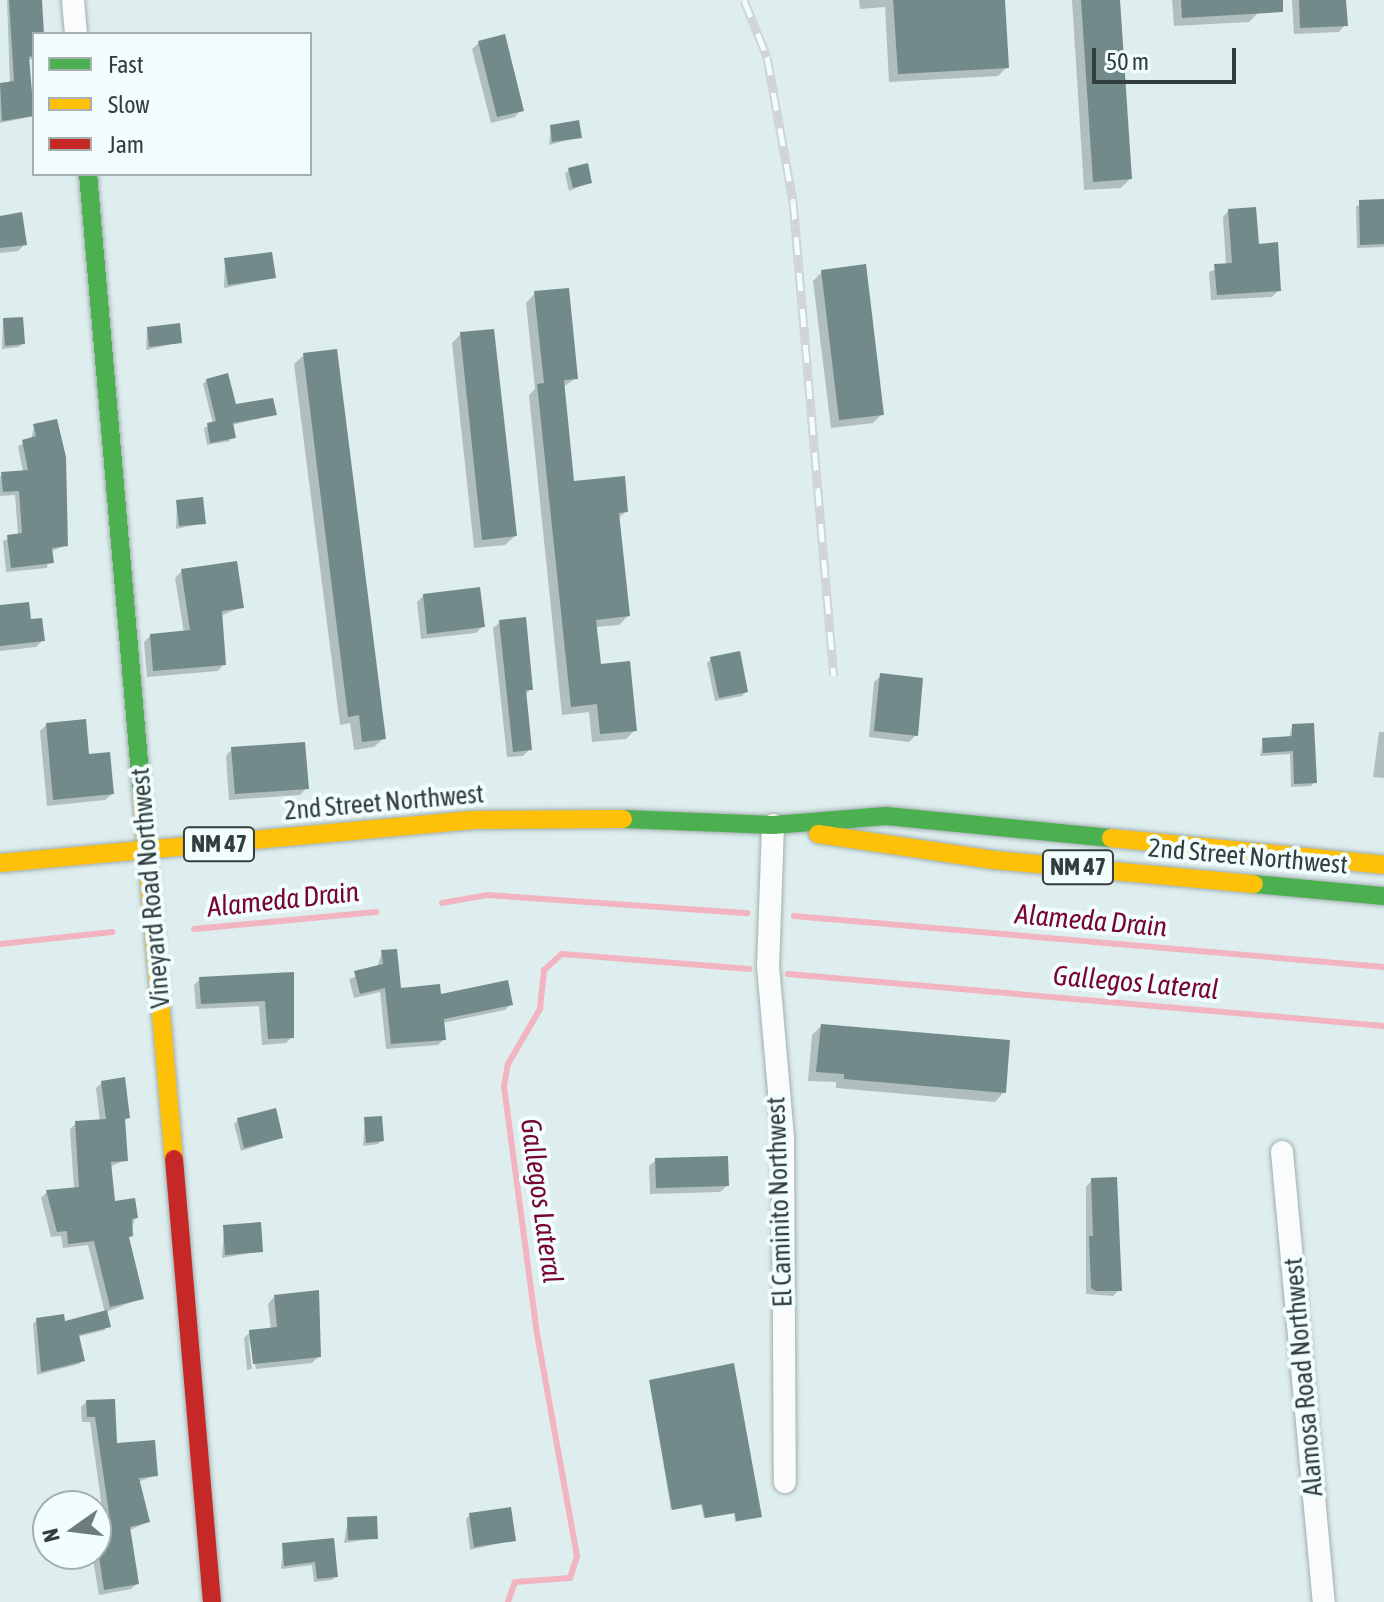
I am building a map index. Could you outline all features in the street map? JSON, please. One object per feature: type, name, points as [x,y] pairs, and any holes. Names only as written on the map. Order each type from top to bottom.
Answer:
[{"type":"main road","name":"Vineyard Road Northwest","points":[[88,176],[212,1602]]},
{"type":"main road","name":"2nd Street Northwest","points":[[0,863],[562,816],[773,825],[886,816],[1384,865]]},
{"type":"main road","name":"2nd Street Northwest","points":[[773,825],[882,846],[994,860],[1384,896]]},
{"type":"street","points":[[73,0],[76,32]]},
{"type":"street","name":"El Caminito Northwest","points":[[773,825],[768,966],[770,1030],[783,1138],[785,1482]]},
{"type":"street","name":"Alamosa Road Northwest","points":[[1282,1152],[1324,1602]]},
{"type":"building","points":[[9,0],[42,0],[44,32],[32,32],[32,56],[29,57],[32,116],[2,121],[0,83],[14,81]]},
{"type":"building","points":[[893,0],[1005,0],[1009,68],[898,74]]},
{"type":"building","points":[[1081,0],[1120,0],[1132,179],[1093,182]]},
{"type":"building","points":[[1181,0],[1283,0],[1283,12],[1182,18]]},
{"type":"building","points":[[1299,0],[1346,0],[1348,26],[1300,28]]},
{"type":"building","points":[[505,34],[524,111],[497,117],[478,41]]},
{"type":"building","points":[[579,120],[582,138],[552,142],[550,125]]},
{"type":"building","points":[[588,163],[592,183],[573,188],[568,168]]},
{"type":"building","points":[[1384,199],[1384,244],[1360,245],[1359,200]]},
{"type":"building","points":[[1256,207],[1259,244],[1278,242],[1281,291],[1217,295],[1214,264],[1232,263],[1228,209]]},
{"type":"building","points":[[22,212],[27,245],[0,248],[0,216]]},
{"type":"building","points":[[272,252],[276,278],[228,285],[224,258]]},
{"type":"building","points":[[866,264],[884,415],[839,420],[821,270]]},
{"type":"building","points":[[569,288],[578,379],[564,380],[574,481],[625,476],[628,512],[619,513],[630,616],[596,620],[601,664],[630,661],[637,731],[600,734],[597,704],[571,707],[537,384],[544,383],[534,291]]},
{"type":"building","points":[[23,317],[25,344],[5,346],[3,318]]},
{"type":"building","points":[[180,323],[182,343],[149,347],[147,327]]},
{"type":"building","points":[[494,329],[517,536],[482,540],[460,332]]},
{"type":"building","points":[[337,349],[386,739],[362,742],[359,715],[348,717],[303,353]]},
{"type":"building","points":[[228,373],[236,404],[273,398],[277,415],[233,423],[236,438],[210,443],[207,423],[216,421],[206,379]]},
{"type":"building","points":[[57,419],[66,457],[68,546],[52,548],[54,563],[11,568],[7,535],[22,533],[19,491],[3,492],[1,472],[28,470],[22,440],[36,436],[33,424]]},
{"type":"building","points":[[203,497],[206,524],[179,526],[176,500]]},
{"type":"building","points":[[237,561],[244,608],[222,611],[226,665],[153,671],[150,634],[190,630],[181,569]]},
{"type":"building","points":[[480,587],[485,627],[427,634],[423,594]]},
{"type":"building","points":[[29,602],[31,619],[42,618],[45,641],[0,646],[0,605]]},
{"type":"building","points":[[526,617],[533,690],[526,690],[532,750],[513,752],[499,620]]},
{"type":"building","points":[[740,651],[748,692],[719,698],[710,657]]},
{"type":"building","points":[[880,673],[923,678],[918,736],[874,731]]},
{"type":"building","points":[[86,719],[89,754],[110,752],[114,794],[53,800],[46,723]]},
{"type":"building","points":[[1314,723],[1317,783],[1294,784],[1293,751],[1263,753],[1262,738],[1292,736],[1292,724]]},
{"type":"building","points":[[305,742],[309,789],[235,794],[231,747]]},
{"type":"building","points":[[397,949],[401,988],[440,984],[441,994],[508,980],[513,1005],[444,1019],[446,1040],[391,1044],[385,988],[360,994],[354,971],[383,964],[381,950]]},
{"type":"building","points":[[294,972],[294,1038],[268,1039],[265,1001],[201,1004],[199,977]]},
{"type":"building","points":[[821,1024],[1010,1040],[1006,1093],[844,1079],[844,1074],[816,1072]]},
{"type":"building","points":[[125,1077],[130,1118],[125,1119],[128,1161],[111,1162],[115,1201],[135,1198],[138,1218],[132,1219],[133,1236],[129,1237],[144,1299],[110,1307],[94,1241],[68,1244],[67,1231],[57,1232],[46,1190],[79,1187],[75,1121],[106,1119],[101,1081]]},
{"type":"building","points":[[276,1108],[283,1138],[244,1148],[237,1118]]},
{"type":"building","points":[[382,1116],[384,1141],[366,1143],[364,1117]]},
{"type":"building","points":[[728,1156],[729,1186],[656,1188],[655,1158]]},
{"type":"building","points":[[1117,1177],[1122,1291],[1096,1291],[1091,1288],[1091,1178]]},
{"type":"building","points":[[261,1222],[263,1252],[225,1255],[223,1225]]},
{"type":"building","points":[[319,1290],[321,1357],[253,1364],[249,1330],[277,1327],[274,1295]]},
{"type":"building","points":[[107,1310],[111,1327],[79,1335],[85,1361],[41,1372],[36,1318],[64,1314],[65,1321]]},
{"type":"building","points":[[734,1363],[762,1517],[736,1521],[735,1513],[705,1518],[702,1504],[672,1510],[649,1380]]},
{"type":"building","points":[[115,1399],[117,1443],[155,1440],[158,1476],[139,1478],[150,1522],[130,1527],[139,1584],[104,1590],[101,1570],[112,1570],[112,1490],[106,1490],[95,1417],[87,1417],[86,1400]]},
{"type":"building","points":[[511,1507],[516,1541],[474,1547],[469,1513]]},
{"type":"building","points":[[377,1516],[378,1539],[348,1540],[347,1517]]},
{"type":"building","points":[[334,1538],[338,1577],[317,1579],[315,1562],[284,1566],[282,1543]]},
{"type":"waterway","name":"Alameda Drain","points":[[442,903],[488,895],[747,913]]},
{"type":"waterway","name":"Alameda Drain","points":[[194,929],[376,912]]},
{"type":"waterway","name":"Alameda Drain","points":[[794,916],[1384,967]]},
{"type":"waterway","name":"Alameda Drain","points":[[0,944],[112,932]]},
{"type":"waterway","name":"Gallegos Lateral","points":[[508,1602],[515,1582],[570,1578],[577,1556],[537,1334],[504,1086],[508,1064],[540,1009],[544,970],[562,954],[749,969]]},
{"type":"waterway","name":"Gallegos Lateral","points":[[788,974],[1384,1026]]},
{"type":"railway","points":[[744,0],[767,57],[793,201],[834,675]]},
{"type":"traffic: fast","points":[[88,176],[142,796]]},
{"type":"traffic: fast","points":[[623,819],[773,825],[886,816],[1111,838]]},
{"type":"traffic: fast","points":[[1254,884],[1384,896]]},
{"type":"traffic: slow","points":[[142,796],[174,1159]]},
{"type":"traffic: slow","points":[[0,863],[473,820],[623,819]]},
{"type":"traffic: slow","points":[[818,834],[994,860],[1254,884]]},
{"type":"traffic: slow","points":[[1111,838],[1384,865]]},
{"type":"traffic: jam","points":[[174,1159],[212,1602]]}]
